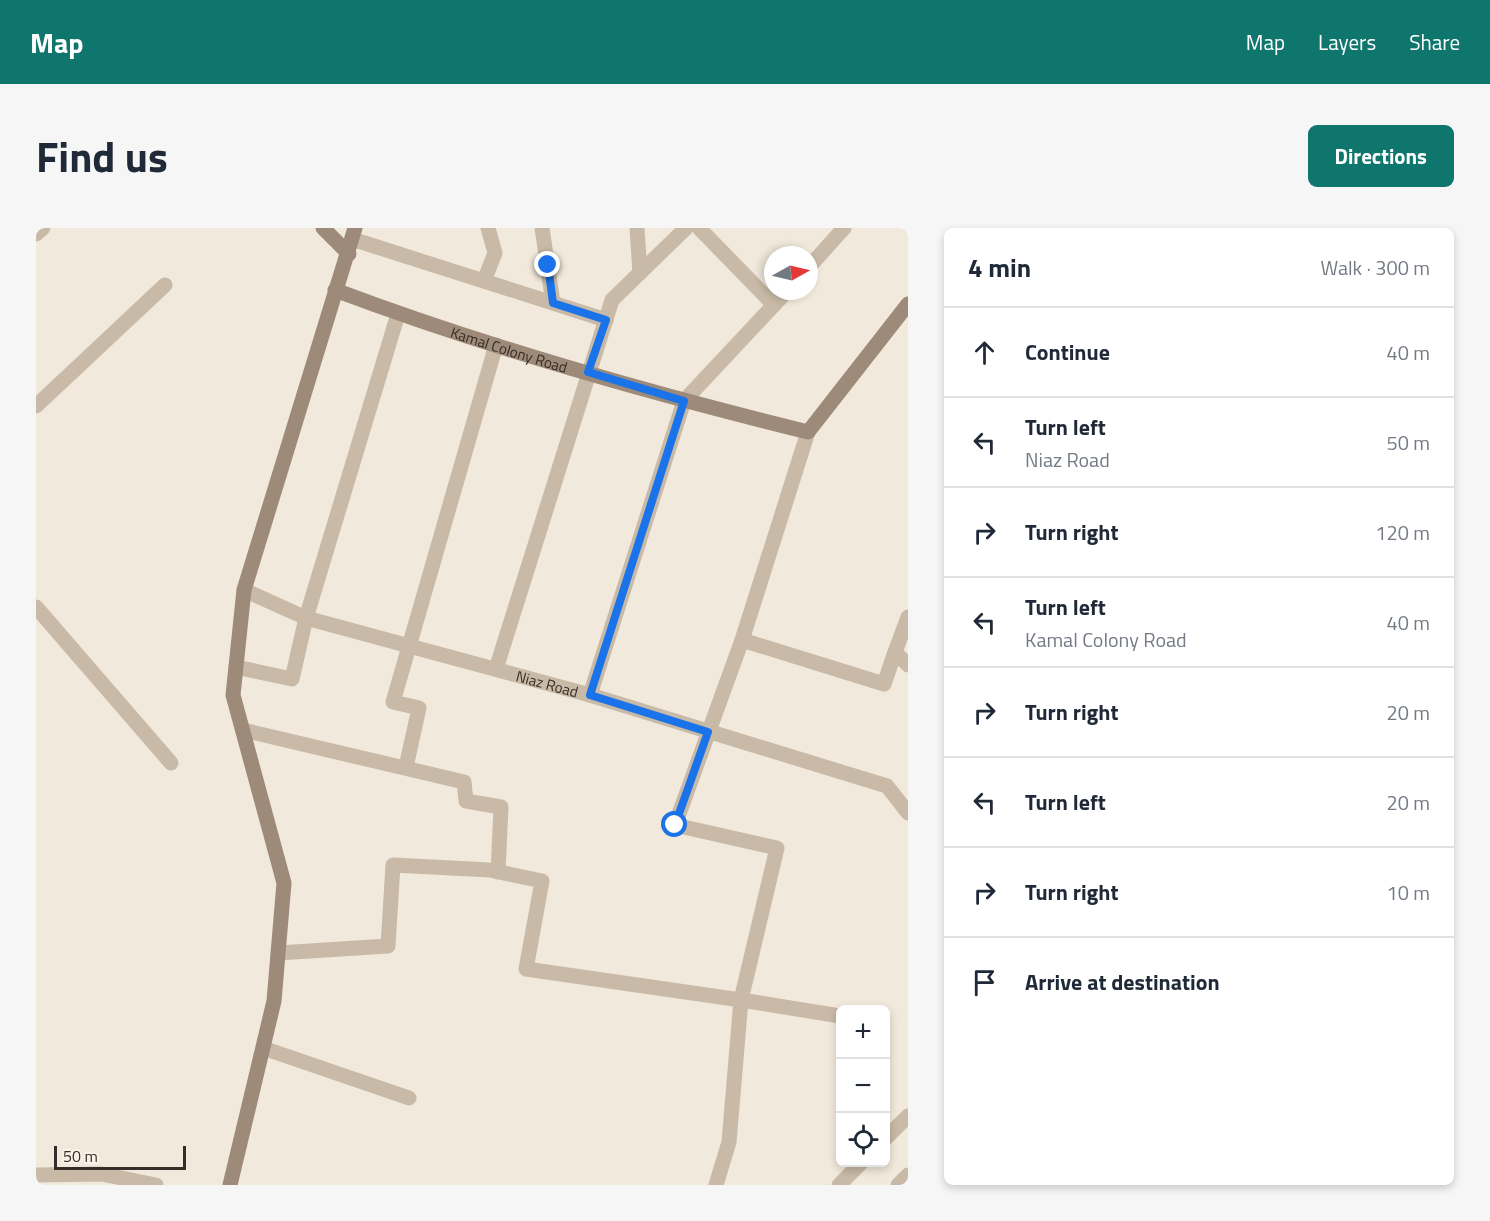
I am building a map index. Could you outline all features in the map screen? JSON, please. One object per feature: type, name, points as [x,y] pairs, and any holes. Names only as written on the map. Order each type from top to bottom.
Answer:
[{"type":"street","points":[[36,234],[42,228]]},
{"type":"street","points":[[323,228],[352,240],[606,320]]},
{"type":"street","points":[[484,281],[495,253],[488,228]]},
{"type":"street","points":[[542,228],[553,303]]},
{"type":"street","points":[[637,228],[640,273]]},
{"type":"street","points":[[496,669],[612,300],[686,228]]},
{"type":"street","points":[[699,228],[774,305]]},
{"type":"street","points":[[818,257],[844,228]]},
{"type":"street","points":[[230,1185],[274,1000],[284,883],[233,695],[244,590],[352,240]]},
{"type":"street","points":[[36,406],[165,285]]},
{"type":"street","name":"Kamal Colony Road","points":[[335,290],[398,314],[496,345],[684,401],[808,432]]},
{"type":"street","points":[[590,695],[684,401],[779,300]]},
{"type":"street","points":[[716,1185],[729,1142],[741,1000],[777,848],[675,825],[742,640],[808,432],[908,304]]},
{"type":"street","points":[[236,667],[292,679],[306,618],[398,314]]},
{"type":"street","points":[[406,766],[419,708],[393,702],[496,345]]},
{"type":"street","name":"Niaz Road","points":[[244,590],[306,618],[409,648],[590,695],[886,786],[908,813]]},
{"type":"street","points":[[36,608],[171,763]]},
{"type":"street","points":[[742,640],[884,684],[908,617]]},
{"type":"street","points":[[895,652],[908,665]]},
{"type":"street","points":[[243,730],[406,766],[464,782],[466,801],[501,807],[498,872]]},
{"type":"street","points":[[278,953],[388,946],[393,865],[498,872],[542,881],[526,969],[836,1015]]},
{"type":"street","points":[[262,1048],[409,1098]]},
{"type":"street","points":[[890,1133],[908,1116]]},
{"type":"street","points":[[839,1185],[857,1167]]},
{"type":"street","points":[[36,1175],[102,1174],[156,1185]]},
{"type":"street","points":[[898,1185],[908,1175]]},
{"type":"route","points":[[548,265],[553,303],[606,320],[588,372],[684,401],[590,695],[708,732],[675,825]]}]
